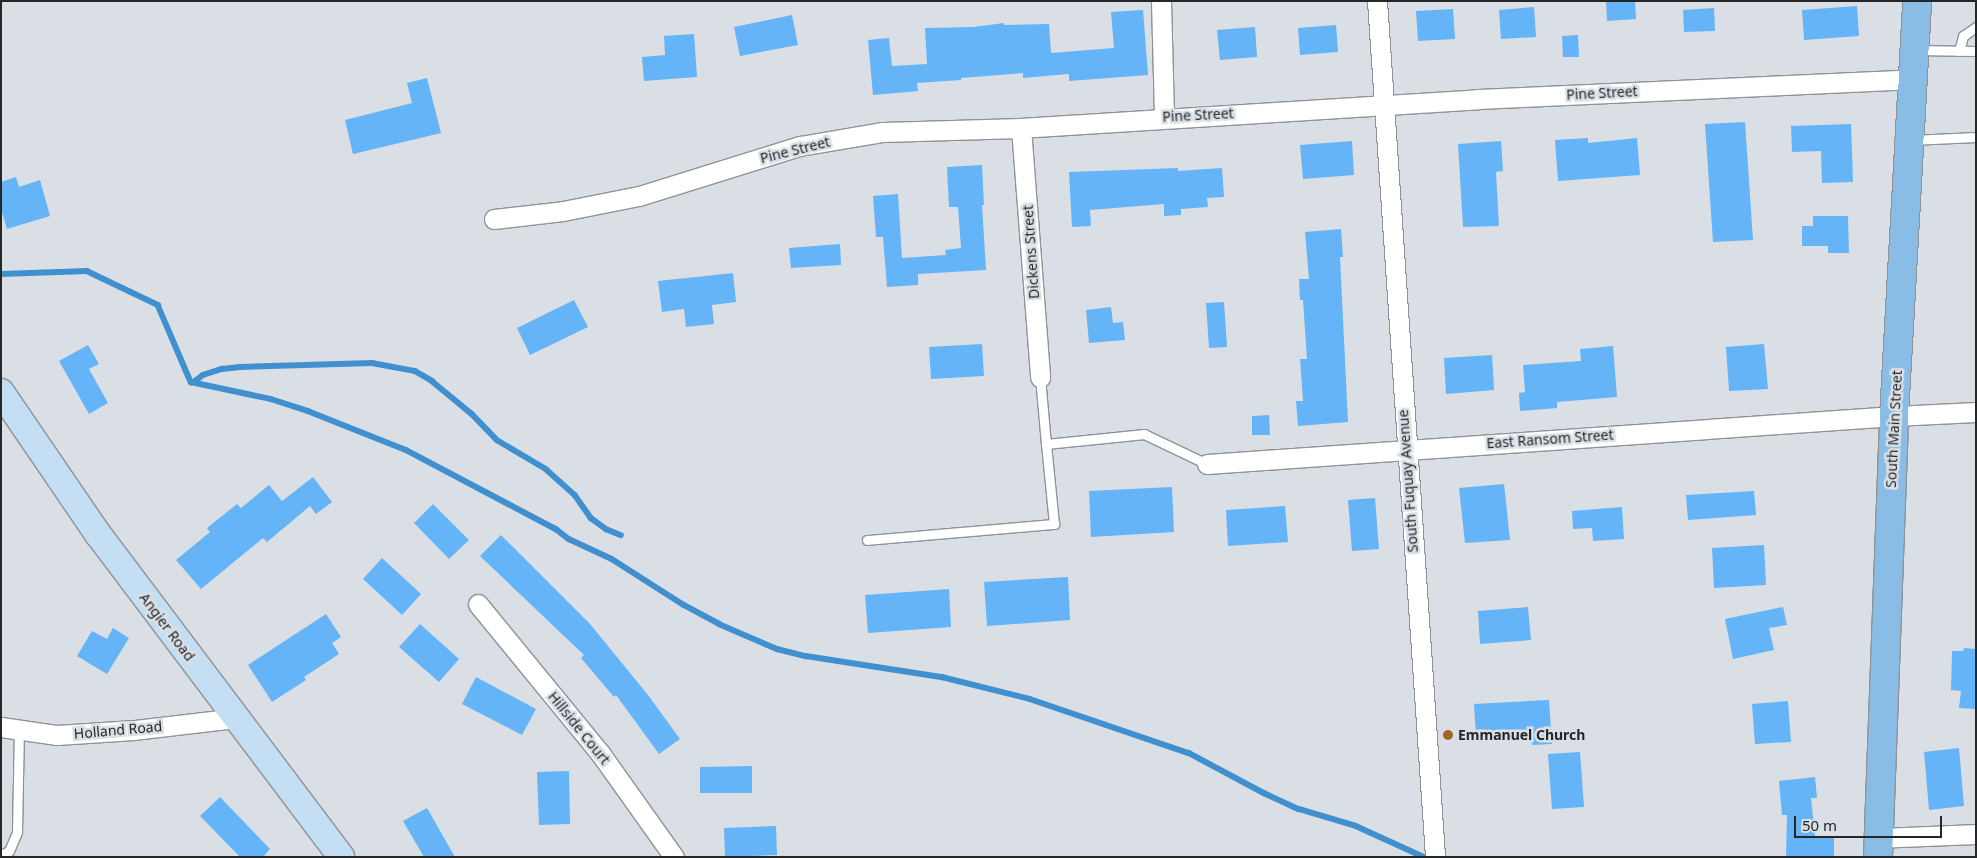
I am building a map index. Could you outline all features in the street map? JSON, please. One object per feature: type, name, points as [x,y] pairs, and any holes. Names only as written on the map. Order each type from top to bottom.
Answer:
[{"type":"main road","name":"South Main Street","points":[[1878,848],[1894,416],[1917,1]]},
{"type":"street","points":[[1161,1],[1164,117]]},
{"type":"street","name":"South Fuquay Avenue","points":[[1377,1],[1435,857]]},
{"type":"street","name":"Pine Street","points":[[494,219],[562,211],[639,196],[800,146],[883,132],[1021,128],[1164,117],[1912,79]]},
{"type":"street","name":"Dickens Street","points":[[1021,128],[1040,377]]},
{"type":"street","name":"Angier Road","points":[[1,392],[86,518],[341,857]]},
{"type":"street","name":"East Ransom Street","points":[[1207,464],[1894,416],[1976,412]]},
{"type":"street","name":"Hillside Court","points":[[478,604],[600,753],[674,857]]},
{"type":"street","name":"Holland Road","points":[[10,729],[57,735],[134,730],[236,718]]},
{"type":"street","points":[[1878,848],[1976,834]]},
{"type":"lane","points":[[1959,50],[1963,36],[1976,27]]},
{"type":"lane","points":[[1914,50],[1976,51]]},
{"type":"lane","points":[[1908,140],[1976,136]]},
{"type":"lane","points":[[868,540],[1054,524],[1040,377]]},
{"type":"lane","points":[[1046,444],[1144,434],[1207,464]]},
{"type":"lane","points":[[1,856],[9,851],[17,832],[10,729]]},
{"type":"building","points":[[1606,1],[1635,1],[1636,19],[1607,21]]},
{"type":"building","points":[[1857,6],[1859,36],[1804,40],[1802,10]]},
{"type":"building","points":[[1534,7],[1536,37],[1501,39],[1499,10]]},
{"type":"building","points":[[1714,8],[1715,31],[1684,32],[1683,10]]},
{"type":"building","points":[[1453,9],[1455,39],[1418,41],[1416,11]]},
{"type":"building","points":[[1143,10],[1148,75],[1069,81],[1069,74],[1023,78],[1023,73],[917,83],[918,91],[873,95],[868,40],[889,38],[892,66],[927,64],[925,28],[973,27],[1004,23],[1004,25],[1049,24],[1051,53],[1114,48],[1111,12]]},
{"type":"building","points":[[792,15],[798,45],[740,56],[734,27]]},
{"type":"building","points":[[1336,25],[1338,52],[1300,55],[1298,28]]},
{"type":"building","points":[[1255,27],[1257,57],[1220,60],[1217,30]]},
{"type":"building","points":[[694,34],[697,77],[644,81],[642,57],[665,55],[664,36]]},
{"type":"building","points":[[1578,35],[1579,57],[1563,57],[1562,36]]},
{"type":"building","points":[[427,78],[441,133],[353,154],[345,120],[412,103],[407,83]]},
{"type":"building","points":[[1745,122],[1753,240],[1713,242],[1705,124]]},
{"type":"building","points":[[1851,124],[1853,182],[1822,183],[1821,151],[1792,152],[1791,126]]},
{"type":"building","points":[[1588,138],[1588,143],[1637,138],[1640,175],[1558,181],[1555,140]]},
{"type":"building","points":[[1352,141],[1354,175],[1303,179],[1300,145]]},
{"type":"building","points":[[1501,141],[1503,171],[1496,172],[1499,226],[1463,227],[1458,144]]},
{"type":"building","points":[[982,165],[984,205],[982,205],[986,270],[918,274],[918,285],[887,287],[883,237],[876,237],[873,196],[898,194],[902,258],[946,255],[945,250],[961,248],[958,207],[949,207],[947,167]]},
{"type":"building","points":[[1178,168],[1178,171],[1222,168],[1224,197],[1207,198],[1208,207],[1181,209],[1181,215],[1164,216],[1164,204],[1090,210],[1091,226],[1072,227],[1069,172]]},
{"type":"building","points":[[16,177],[19,187],[40,180],[50,216],[7,229],[1,209],[1,182]]},
{"type":"building","points":[[1813,216],[1848,216],[1849,253],[1828,253],[1828,246],[1802,246],[1802,226],[1813,226]]},
{"type":"building","points":[[1341,229],[1343,257],[1340,257],[1348,422],[1298,426],[1296,401],[1303,401],[1300,359],[1307,359],[1303,300],[1300,300],[1299,279],[1309,279],[1305,232]]},
{"type":"building","points":[[840,244],[841,265],[791,268],[789,248]]},
{"type":"building","points":[[733,273],[736,302],[712,305],[714,324],[686,327],[684,309],[662,312],[658,281]]},
{"type":"building","points":[[574,300],[588,327],[530,355],[517,328]]},
{"type":"building","points":[[1224,302],[1227,347],[1209,348],[1206,303]]},
{"type":"building","points":[[1111,307],[1113,323],[1123,322],[1125,340],[1089,343],[1086,310]]},
{"type":"building","points":[[982,344],[984,376],[931,379],[929,347]]},
{"type":"building","points":[[1764,344],[1768,389],[1729,391],[1726,347]]},
{"type":"building","points":[[88,345],[99,364],[89,369],[108,403],[89,414],[59,361]]},
{"type":"building","points":[[1613,346],[1617,397],[1557,402],[1557,408],[1520,411],[1519,393],[1525,392],[1523,365],[1581,361],[1580,349]]},
{"type":"building","points":[[1492,355],[1494,390],[1446,394],[1444,358]]},
{"type":"building","points":[[1269,415],[1270,435],[1252,435],[1252,416]]},
{"type":"building","points":[[313,477],[332,502],[316,514],[310,506],[267,542],[263,538],[201,589],[176,560],[210,532],[207,528],[237,504],[241,508],[269,485],[282,501]]},
{"type":"building","points":[[1504,484],[1510,540],[1465,543],[1459,488]]},
{"type":"building","points":[[1172,487],[1174,532],[1091,537],[1089,491]]},
{"type":"building","points":[[1754,491],[1756,515],[1688,520],[1686,495]]},
{"type":"building","points":[[1375,498],[1379,549],[1352,551],[1348,500]]},
{"type":"building","points":[[433,504],[469,540],[449,559],[414,523]]},
{"type":"building","points":[[1285,506],[1288,542],[1228,546],[1226,510]]},
{"type":"building","points":[[1622,507],[1624,539],[1593,541],[1592,528],[1573,529],[1572,511]]},
{"type":"building","points":[[501,535],[590,624],[648,695],[680,739],[659,754],[616,695],[614,697],[581,658],[584,655],[480,556]]},
{"type":"building","points":[[1764,545],[1766,585],[1714,588],[1712,548]]},
{"type":"building","points":[[382,558],[421,594],[402,615],[363,579]]},
{"type":"building","points":[[1068,577],[1070,620],[987,626],[984,582]]},
{"type":"building","points":[[949,589],[951,627],[868,633],[865,595]]},
{"type":"building","points":[[1528,607],[1531,640],[1480,644],[1478,611]]},
{"type":"building","points":[[1783,607],[1787,625],[1769,628],[1774,650],[1733,659],[1725,619]]},
{"type":"building","points":[[326,614],[341,637],[332,643],[339,654],[304,677],[306,680],[272,702],[248,665]]},
{"type":"building","points":[[420,624],[459,659],[439,682],[399,647]]},
{"type":"building","points":[[113,628],[129,638],[107,674],[77,656],[92,631],[107,639]]},
{"type":"building","points":[[1964,648],[1976,649],[1976,709],[1959,708],[1961,691],[1951,690],[1952,651],[1963,651]]},
{"type":"building","points":[[476,677],[536,709],[522,735],[462,704]]},
{"type":"building","points":[[1549,700],[1552,744],[1532,745],[1531,733],[1476,736],[1474,704]]},
{"type":"building","points":[[1788,701],[1791,742],[1755,744],[1752,704]]},
{"type":"building","points":[[1959,748],[1964,806],[1929,810],[1924,752]]},
{"type":"building","points":[[1580,752],[1584,807],[1552,809],[1548,754]]},
{"type":"building","points":[[752,766],[752,793],[700,793],[700,767]]},
{"type":"building","points":[[569,771],[570,824],[539,825],[537,772]]},
{"type":"building","points":[[1815,777],[1817,798],[1811,798],[1815,836],[1834,836],[1834,857],[1786,857],[1787,815],[1782,815],[1779,781]]},
{"type":"building","points":[[220,797],[270,849],[263,857],[240,857],[200,816]]},
{"type":"building","points":[[427,808],[455,857],[424,857],[403,821]]},
{"type":"building","points":[[776,826],[777,855],[725,857],[724,828]]},
{"type":"waterway","points":[[1,274],[87,271],[158,305],[191,382],[271,399],[308,411],[406,450],[556,529],[569,539],[612,559],[684,605],[719,624],[777,649],[806,656],[942,677],[1030,699],[1189,753],[1264,793],[1299,809],[1356,826],[1424,857]]},
{"type":"waterway","points":[[194,382],[203,375],[222,369],[240,367],[372,363],[415,371],[432,381],[472,414],[497,440],[546,469],[575,495],[591,518],[606,529],[621,535]]},
{"type":"place","name":"Emmanuel Church","points":[[1448,735]]}]
